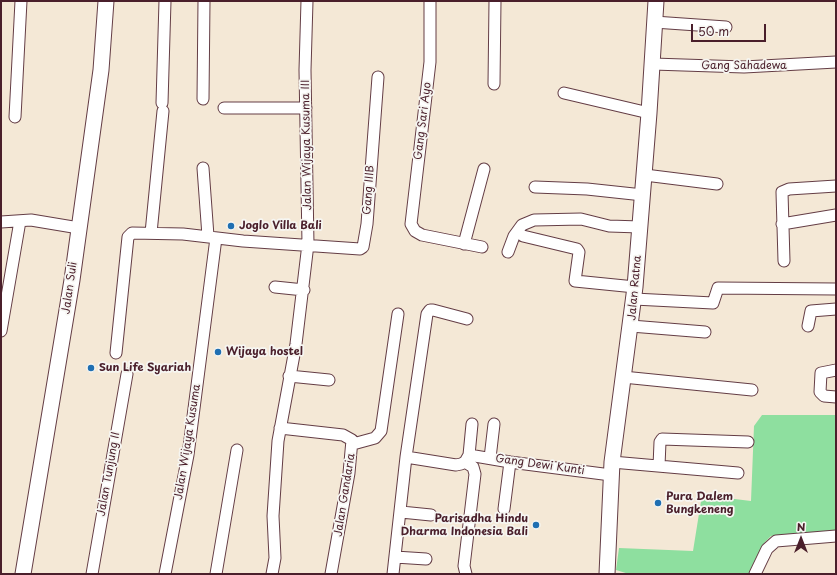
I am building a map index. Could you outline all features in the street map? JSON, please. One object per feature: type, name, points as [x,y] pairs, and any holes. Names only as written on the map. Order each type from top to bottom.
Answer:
[{"type":"main road","name":"Jalan Suli","points":[[23,574],[52,411],[79,228],[101,70],[106,1]]},
{"type":"main road","name":"Jalan Ratna","points":[[607,574],[612,468],[635,293],[653,64],[656,1]]},
{"type":"street","points":[[15,117],[21,1]]},
{"type":"street","points":[[151,233],[162,107],[165,1]]},
{"type":"street","points":[[203,99],[204,1]]},
{"type":"street","name":"Jalan Wijaya Kusuma III","points":[[272,574],[275,558],[272,516],[280,428],[296,344],[304,290],[308,244],[306,108],[307,1]]},
{"type":"street","name":"Gang Sari Ayo","points":[[430,1],[428,76],[412,224],[415,231],[422,235],[464,244]]},
{"type":"street","points":[[494,84],[495,1]]},
{"type":"street","points":[[654,22],[726,27]]},
{"type":"street","name":"Gang Sahadewa","points":[[653,64],[744,67],[836,62]]},
{"type":"street","name":"Gang IIIB","points":[[116,353],[128,237],[132,233],[212,237],[360,248],[365,244],[378,78]]},
{"type":"street","points":[[564,93],[649,113]]},
{"type":"street","points":[[224,108],[306,108]]},
{"type":"street","name":"Jalan Wijaya Kusuma","points":[[165,574],[188,455],[212,237],[203,168]]},
{"type":"street","points":[[482,247],[464,244],[484,169]]},
{"type":"street","points":[[645,175],[716,184]]},
{"type":"street","points":[[784,261],[780,196],[784,190],[836,186]]},
{"type":"street","points":[[535,187],[587,189],[643,195]]},
{"type":"street","points":[[782,224],[836,216]]},
{"type":"street","points":[[508,252],[514,236],[522,225],[534,220],[581,219],[609,226],[640,227]]},
{"type":"street","points":[[1,331],[20,221]]},
{"type":"street","points":[[1,222],[39,221],[79,228]]},
{"type":"street","points":[[523,236],[577,249],[579,252],[575,281],[635,293],[713,303],[718,288],[836,289]]},
{"type":"street","points":[[275,287],[304,290]]},
{"type":"street","points":[[808,326],[811,311],[836,309]]},
{"type":"street","points":[[393,574],[406,457],[428,311],[433,310],[467,319]]},
{"type":"street","points":[[353,444],[375,438],[381,431],[398,314]]},
{"type":"street","points":[[631,326],[706,332]]},
{"type":"street","points":[[836,370],[821,373],[820,392],[824,396],[836,397]]},
{"type":"street","name":"Jalan Tunjung II","points":[[92,574],[127,374]]},
{"type":"street","points":[[289,376],[329,380]]},
{"type":"street","points":[[623,377],[752,390]]},
{"type":"street","points":[[466,574],[464,566],[475,474],[467,459],[472,424]]},
{"type":"street","points":[[490,458],[494,424]]},
{"type":"street","name":"Jalan Gandaria","points":[[280,428],[343,435],[348,437],[353,444],[343,510],[330,574]]},
{"type":"street","points":[[659,466],[660,442],[662,439],[748,442]]},
{"type":"street","points":[[216,574],[221,535],[237,450]]},
{"type":"street","name":"Gang Dewi Kunti","points":[[406,457],[456,465],[467,459],[490,458],[510,462],[612,468],[659,466],[738,474]]},
{"type":"street","points":[[504,509],[510,462]]},
{"type":"street","points":[[401,512],[431,515]]},
{"type":"street","points":[[755,574],[767,549],[776,541],[836,536]]},
{"type":"street","points":[[395,557],[426,559]]},
{"type":"green space","points":[[762,415],[836,415],[836,532],[771,536],[765,542],[749,574],[629,574],[616,570],[619,548],[693,551],[702,495],[751,501],[754,426]]},
{"type":"place","name":"Joglo Villa Bali","points":[[231,226]]},
{"type":"place","name":"Wijaya hostel","points":[[218,352]]},
{"type":"place","name":"Sun Life Syariah","points":[[91,368]]},
{"type":"place","name":"Pura Dalem Bungkeneng","points":[[658,503]]},
{"type":"place","name":"Parisadha Hindu Dharma Indonesia Bali","points":[[536,525]]}]
